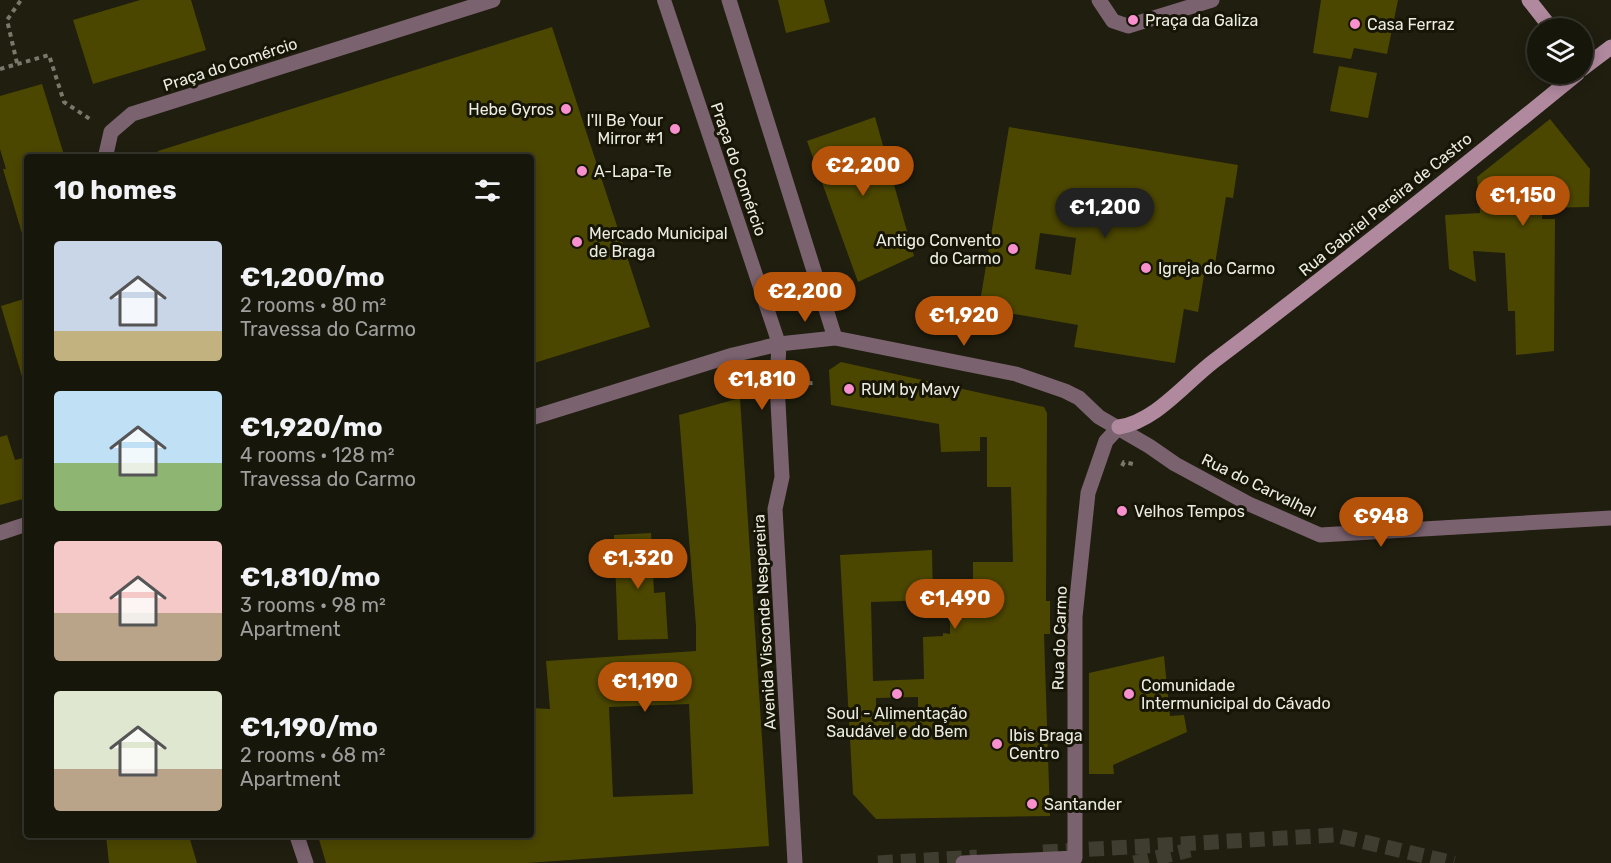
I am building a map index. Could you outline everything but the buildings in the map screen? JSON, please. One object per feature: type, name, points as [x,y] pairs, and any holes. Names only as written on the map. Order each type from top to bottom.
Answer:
[{"type":"street","name":"Praça do Comércio","points":[[111,132],[132,114],[493,0]]},
{"type":"street","points":[[534,417],[733,356],[779,344],[835,338],[729,0]]},
{"type":"street","points":[[1099,0],[1113,21],[1128,26],[1212,0]]},
{"type":"street","points":[[1528,0],[1543,18]]},
{"type":"street","points":[[1593,60],[1611,47]]},
{"type":"street","name":"Rua Gabriel Pereira de Castro","points":[[1119,427],[1132,425],[1144,419],[1564,84]]},
{"type":"street","points":[[106,154],[111,132]]},
{"type":"street","name":"Rua do Carvalhal","points":[[835,338],[1016,374],[1078,398],[1099,417],[1119,427],[1175,464],[1249,504],[1320,535],[1611,518]]},
{"type":"street","name":"Avenida Visconde Nespereira","points":[[779,344],[777,384],[782,477],[775,509],[795,863]]},
{"type":"street","name":"Rua do Carmo","points":[[963,863],[1075,858],[1076,606],[1088,493],[1106,441],[1119,427]]},
{"type":"street","points":[[0,533],[24,525]]},
{"type":"street","points":[[298,838],[306,863]]},
{"type":"lane","name":"Praça do Comércio","points":[[664,0],[779,344]]},
{"type":"path","points":[[17,63],[8,20],[21,0]]},
{"type":"path","points":[[0,69],[49,55],[64,102],[111,132]]},
{"type":"path","points":[[795,384],[813,383]]},
{"type":"tunnel","points":[[1043,852],[1335,835],[1454,863]]},
{"type":"tunnel","points":[[1134,863],[1190,850]]},
{"type":"tunnel","points":[[878,863],[977,857]]},
{"type":"place","name":"Praça da Galiza","points":[[1133,20]]},
{"type":"place","name":"Casa Ferraz","points":[[1355,24]]},
{"type":"place","name":"Hebe Gyros","points":[[566,109]]},
{"type":"place","name":"I'll Be Your Mirror #1","points":[[675,129]]},
{"type":"place","name":"A-Lapa-Te","points":[[582,171]]},
{"type":"place","name":"Mercado Municipal de Braga","points":[[577,242]]},
{"type":"place","name":"Antigo Convento do Carmo","points":[[1013,249]]},
{"type":"place","name":"Igreja do Carmo","points":[[1146,268]]},
{"type":"place","name":"RUM by Mavy","points":[[849,389]]},
{"type":"place","name":"Velhos Tempos","points":[[1122,511]]},
{"type":"place","name":"Soul - Alimentação Saudável e do Bem","points":[[897,694]]},
{"type":"place","name":"Comunidade Intermunicipal do Cávado","points":[[1129,694]]},
{"type":"place","name":"Ibis Braga Centro","points":[[997,744]]},
{"type":"place","name":"Santander","points":[[1032,804]]}]
